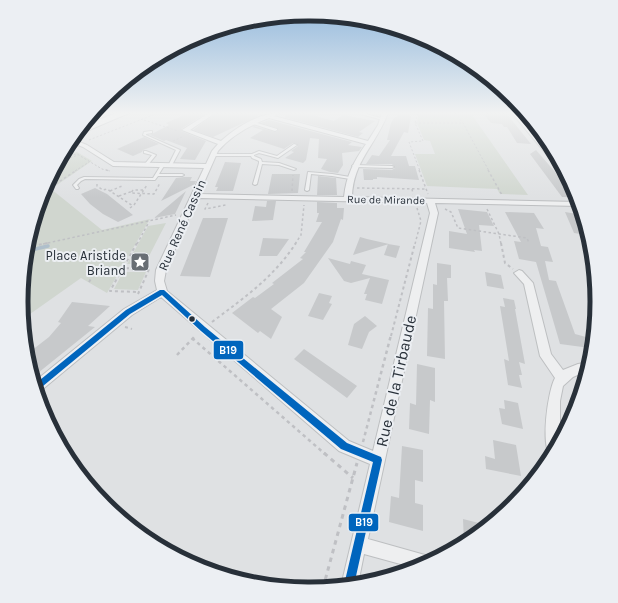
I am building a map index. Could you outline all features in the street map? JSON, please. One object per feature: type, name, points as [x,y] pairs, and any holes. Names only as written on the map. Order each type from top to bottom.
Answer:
[{"type":"street","points":[[216,141],[222,143]]},
{"type":"street","name":"Rue René Cassin","points":[[162,292],[159,283],[161,270],[207,166],[213,155],[225,141]]},
{"type":"street","points":[[348,199],[348,188],[354,166],[369,143],[362,141]]},
{"type":"street","points":[[537,141],[546,152]]},
{"type":"street","points":[[78,144],[85,146],[113,164],[207,166]]},
{"type":"street","name":"Rue de Mirande","points":[[194,196],[572,204]]},
{"type":"street","name":"Rue de la Tirbaude","points":[[350,579],[434,213],[430,200]]},
{"type":"street","points":[[519,273],[528,283],[546,356],[562,378]]},
{"type":"street","points":[[41,384],[128,312],[162,292],[203,329],[344,446],[360,454],[378,460]]},
{"type":"street","points":[[554,439],[553,405],[556,390],[562,378],[581,368]]},
{"type":"street","points":[[358,544],[417,561]]},
{"type":"lane","points":[[158,141],[178,150],[170,166]]},
{"type":"lane","points":[[213,155],[252,155],[259,152],[278,157],[295,145]]},
{"type":"lane","points":[[145,152],[154,155],[146,165]]},
{"type":"lane","points":[[252,155],[260,160],[261,163],[279,164],[294,169]]},
{"type":"lane","points":[[255,184],[261,163]]},
{"type":"lane","points":[[77,188],[75,185],[84,178],[154,179],[162,166]]},
{"type":"lane","points":[[354,166],[392,167]]},
{"type":"lane","points":[[308,190],[309,173],[332,174],[350,178]]},
{"type":"lane","points":[[157,175],[182,175]]},
{"type":"path","points":[[78,144],[86,141]]},
{"type":"path","points":[[166,145],[172,141]]},
{"type":"path","points":[[421,141],[410,142],[430,200],[451,212],[458,228],[527,238],[529,243]]},
{"type":"path","points":[[472,141],[506,202]]},
{"type":"path","points":[[67,159],[78,155]]},
{"type":"path","points":[[54,185],[89,162]]},
{"type":"path","points":[[291,198],[294,169]]},
{"type":"path","points":[[130,208],[133,206],[151,179]]},
{"type":"path","points":[[98,183],[97,186],[103,190],[107,189],[133,206]]},
{"type":"path","points":[[110,191],[124,184]]},
{"type":"path","points":[[348,188],[426,189]]},
{"type":"path","points":[[118,196],[133,191],[144,190]]},
{"type":"path","points":[[133,191],[131,193],[141,194]]},
{"type":"path","points":[[177,355],[192,338],[262,284],[286,258],[301,235],[304,198]]},
{"type":"path","points":[[325,581],[421,221],[415,200]]},
{"type":"path","points":[[173,222],[181,206],[196,206],[203,201],[208,201],[205,209],[233,203]]},
{"type":"path","points":[[483,202],[499,234],[505,263],[519,273]]},
{"type":"path","points":[[34,245],[176,216]]},
{"type":"path","points":[[140,292],[110,291],[149,222]]},
{"type":"path","points":[[138,296],[152,262]]},
{"type":"path","points":[[90,267],[149,269]]},
{"type":"path","points":[[89,282],[98,267]]},
{"type":"path","points":[[192,338],[353,478]]},
{"type":"shaded area","points":[[430,141],[490,141],[528,195],[500,194],[497,189],[427,186],[415,154],[435,154]]},
{"type":"shaded area","points":[[77,152],[92,161],[52,188],[57,177],[71,154]]},
{"type":"shaded area","points":[[52,190],[102,230],[150,219],[107,293],[81,278],[29,315],[29,283],[34,247],[43,211]]},
{"type":"shaded area","points":[[166,223],[145,264],[127,264],[148,226]]},
{"type":"shaded area","points":[[123,272],[146,272],[138,290],[114,289]]},
{"type":"building","points":[[135,141],[153,141],[159,144],[143,150],[142,152],[133,156],[117,149]]},
{"type":"building","points":[[169,141],[206,141],[195,160],[180,159],[187,148]]},
{"type":"building","points":[[260,141],[309,141],[306,160],[303,163],[285,158],[294,152],[291,151],[298,146],[297,144],[293,143],[284,149]]},
{"type":"building","points":[[319,141],[349,141],[352,142],[348,145],[362,147],[359,151],[342,153],[343,165],[338,173],[321,169],[327,159],[318,158]]},
{"type":"building","points":[[389,141],[399,141],[391,156],[406,156],[409,166],[415,166],[419,180],[377,177],[377,179],[373,180],[364,180],[363,169],[392,170],[395,168],[392,164],[366,164],[372,155],[379,156]]},
{"type":"building","points":[[516,141],[529,141],[531,144],[517,143]]},
{"type":"building","points":[[536,150],[562,180],[569,197],[562,197],[530,154]]},
{"type":"building","points":[[225,162],[241,163],[233,191],[216,191],[218,187],[215,187]]},
{"type":"building","points":[[272,174],[300,174],[298,193],[268,194]]},
{"type":"building","points":[[318,176],[336,178],[337,195],[317,195]]},
{"type":"building","points":[[192,177],[190,181],[196,181],[195,184],[161,201],[176,178]]},
{"type":"building","points":[[95,188],[107,194],[133,215],[118,222],[103,214],[90,204],[81,194]]},
{"type":"building","points":[[186,191],[175,214],[154,218]]},
{"type":"building","points":[[267,201],[276,201],[273,220],[252,221],[255,206],[266,207]]},
{"type":"building","points":[[317,202],[337,203],[337,208],[344,208],[343,220],[341,219],[333,242],[304,283],[271,309],[282,317],[271,339],[260,331],[258,333],[232,313],[253,297],[255,298],[274,284],[272,283],[303,259],[300,258],[306,252],[304,252],[322,222],[316,222],[319,213],[317,213]]},
{"type":"building","points":[[458,209],[487,212],[494,226],[479,225],[482,251],[474,250],[475,252],[449,248],[449,231],[467,234]]},
{"type":"building","points":[[505,212],[534,213],[544,229],[536,228],[541,246],[548,247],[553,262],[545,261],[549,280],[556,281],[575,334],[586,337],[585,347],[560,344],[536,262],[519,259],[514,241],[521,242]]},
{"type":"building","points":[[565,212],[576,214],[581,234],[574,233]]},
{"type":"building","points":[[203,218],[228,218],[210,277],[180,276]]},
{"type":"building","points":[[360,237],[367,239],[389,244],[353,255]]},
{"type":"building","points":[[263,238],[289,239],[277,256],[259,256]]},
{"type":"building","points":[[388,244],[400,246],[396,258],[384,255]]},
{"type":"building","points":[[328,258],[350,264],[351,261],[366,265],[362,274],[389,280],[382,304],[365,300],[367,294],[364,294],[370,278],[351,283],[344,281]]},
{"type":"building","points":[[437,263],[451,265],[451,278],[447,278],[448,301],[444,301],[445,359],[427,356],[428,308],[433,309],[433,284],[437,285]]},
{"type":"building","points":[[485,272],[501,275],[504,289],[487,286]]},
{"type":"building","points":[[319,293],[332,296],[329,303],[332,304],[323,320],[308,316]]},
{"type":"building","points":[[503,298],[514,300],[516,309],[525,364],[519,362],[522,375],[519,375],[522,388],[508,385],[504,359],[509,361],[500,306],[505,307]]},
{"type":"building","points":[[72,302],[110,306],[88,326],[95,327],[38,373],[33,349],[49,337],[61,323],[58,322]]},
{"type":"building","points":[[365,316],[377,326],[369,332],[362,349],[348,345],[354,324]]},
{"type":"building","points":[[304,349],[357,386],[347,398],[294,359]]},
{"type":"building","points":[[417,364],[435,368],[435,402],[430,400],[429,434],[409,429],[410,403],[416,405]]},
{"type":"building","points":[[504,400],[518,403],[523,429],[502,424],[499,408],[505,409]]},
{"type":"building","points":[[493,440],[516,445],[521,476],[486,469],[485,456],[495,459]]},
{"type":"building","points":[[402,446],[423,450],[423,482],[415,480],[415,503],[423,505],[423,531],[389,522],[391,496],[399,498]]},
{"type":"building","points":[[463,519],[481,523],[465,535],[464,536]]},
{"type":"waterway","points":[[34,249],[48,246]]},
{"type":"transit line","name":"B19","points":[[41,384],[128,312],[162,292],[203,329],[344,446],[378,460]]},
{"type":"transit line","name":"B19","points":[[350,579],[378,460]]},
{"type":"place","name":"Place Aristide Briand","points":[[140,262]]}]
